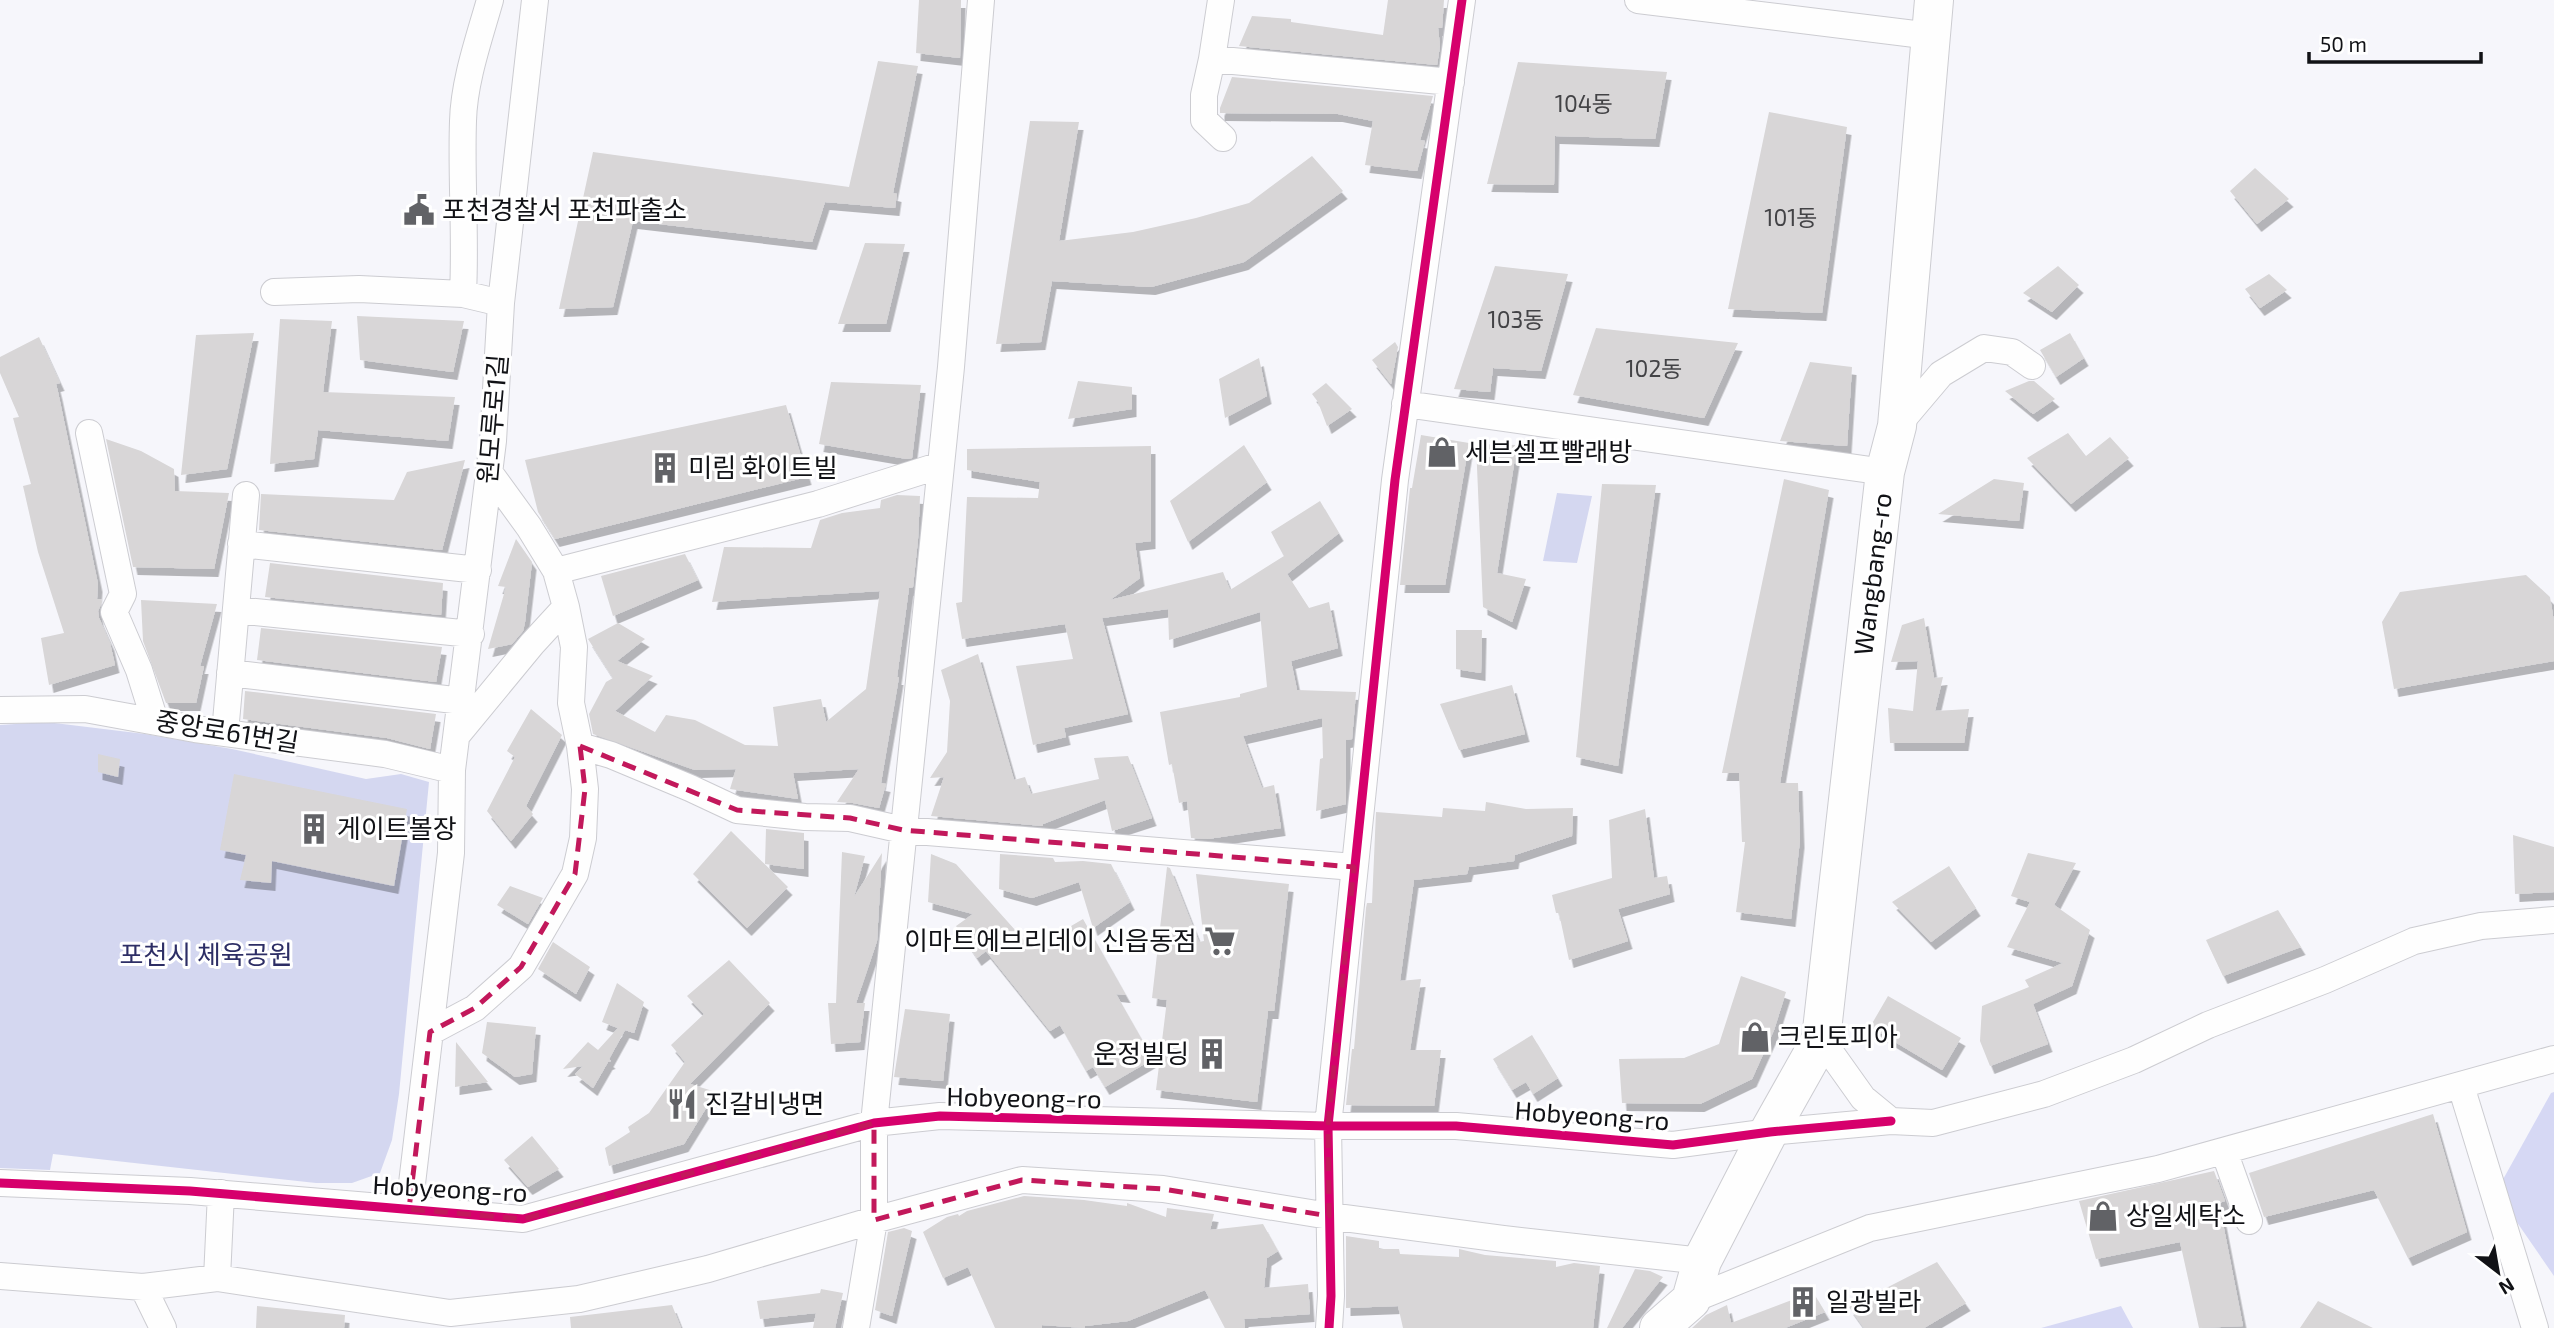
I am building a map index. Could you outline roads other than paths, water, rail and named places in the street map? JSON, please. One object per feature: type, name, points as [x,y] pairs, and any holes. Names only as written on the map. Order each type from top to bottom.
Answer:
[{"type":"main road","name":"Wangbang-ro","points":[[1702,1261],[1768,1133],[1821,1039],[1885,472],[1897,426],[1932,18]]},
{"type":"main road","points":[[1659,1328],[1691,1300],[1702,1261]]},
{"type":"street","points":[[463,294],[466,245],[463,119],[473,59],[490,0]]},
{"type":"street","name":"원모루로1길","points":[[409,1209],[452,853],[453,770],[489,472],[501,303],[536,0]]},
{"type":"street","points":[[856,1328],[874,1220],[874,1123],[941,465],[981,0]]},
{"type":"street","points":[[1221,0],[1205,94],[1204,120],[1223,138]]},
{"type":"street","points":[[1329,1328],[1331,1296],[1328,1126],[1354,866],[1395,480],[1462,0]]},
{"type":"street","points":[[1638,0],[1932,18]]},
{"type":"street","points":[[1212,59],[1451,82]]},
{"type":"street","points":[[274,292],[359,289],[463,294],[501,303]]},
{"type":"street","points":[[1897,426],[1941,374],[1984,348],[2012,352],[2032,366]]},
{"type":"street","points":[[1405,404],[1885,472]]},
{"type":"street","points":[[89,433],[123,594],[114,612],[139,670],[155,721]]},
{"type":"street","points":[[556,571],[818,504],[941,465]]},
{"type":"street","points":[[430,1032],[475,1008],[521,967],[576,874],[583,838],[585,789],[571,703],[574,647],[566,607],[556,571],[529,527],[489,472]]},
{"type":"street","points":[[225,733],[246,495]]},
{"type":"street","points":[[241,544],[478,570]]},
{"type":"street","points":[[457,735],[566,607]]},
{"type":"street","points":[[236,610],[471,634]]},
{"type":"street","points":[[230,673],[462,701]]},
{"type":"street","name":"중앙로61번길","points":[[0,710],[85,709],[225,733],[385,754],[453,770]]},
{"type":"street","points":[[580,746],[611,755],[737,810],[806,817],[850,818],[903,830],[1354,866]]},
{"type":"street","name":"Hobyeong-ro","points":[[0,1183],[221,1194],[523,1219],[874,1123],[940,1116],[1328,1126],[1456,1126],[1673,1146],[1891,1121],[1933,1124],[2044,1094],[2134,1060],[2208,1025],[2325,980],[2414,941],[2481,926],[2554,920]]},
{"type":"street","points":[[1821,1039],[1863,1098],[1891,1121]]},
{"type":"street","points":[[1691,1300],[1870,1228],[2158,1169],[2554,1059]]},
{"type":"street","points":[[2460,1086],[2535,1328]]},
{"type":"street","points":[[2224,1151],[2249,1221]]},
{"type":"street","points":[[0,1276],[143,1287],[217,1278],[450,1313],[579,1299],[708,1269],[1022,1180],[1163,1189],[1329,1216],[1702,1261]]},
{"type":"street","points":[[217,1278],[221,1194]]},
{"type":"street","points":[[143,1287],[163,1328]]},
{"type":"place","name":"포천경찰서 포천파출소","points":[[419,210]]},
{"type":"place","name":"세븐셀프빨래방","points":[[1442,452]]},
{"type":"place","name":"미림 화이트빌","points":[[665,468]]},
{"type":"place","name":"게이트볼장","points":[[314,829]]},
{"type":"place","name":"이마트에브리데이 신읍동점","points":[[1220,941]]},
{"type":"place","name":"크린토피아","points":[[1755,1037]]},
{"type":"place","name":"운정빌딩","points":[[1212,1054]]},
{"type":"place","name":"진갈비냉면","points":[[682,1104]]},
{"type":"place","name":"상일세탁소","points":[[2103,1216]]},
{"type":"place","name":"일광빌라","points":[[1803,1302]]},
{"type":"park label","name":"포천시 체육공원","points":[[206,955]]}]
